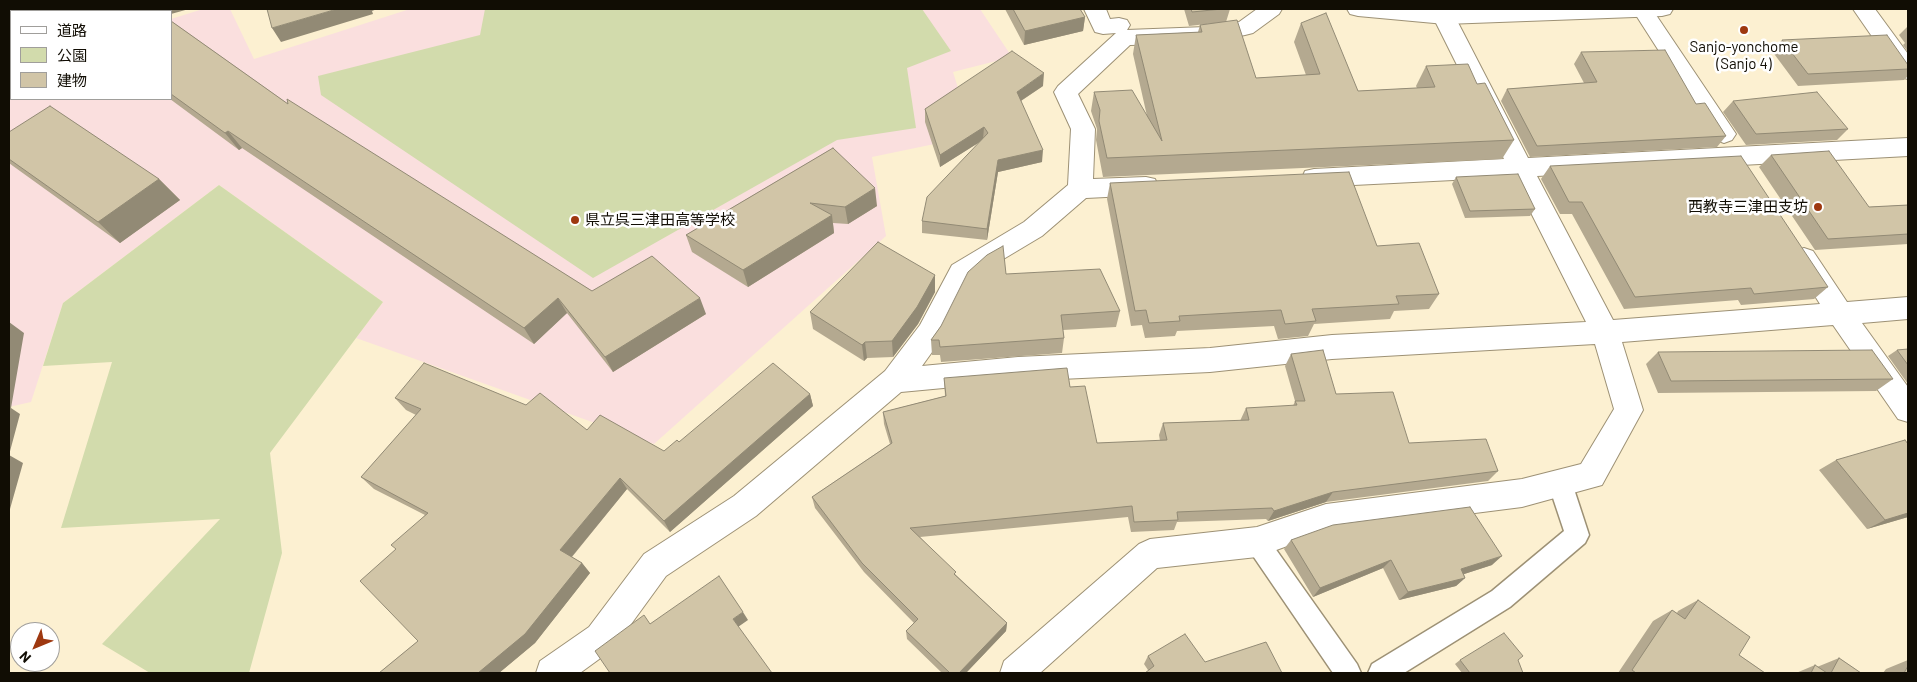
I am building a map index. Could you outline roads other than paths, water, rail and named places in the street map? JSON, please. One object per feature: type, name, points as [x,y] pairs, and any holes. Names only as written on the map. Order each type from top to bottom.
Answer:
[{"type":"street","points":[[1095,9],[1103,27],[1118,24],[1206,35],[1245,28],[1271,9]]},
{"type":"street","points":[[1358,9],[1397,14],[1649,9],[1754,180]]},
{"type":"street","points":[[1864,9],[1908,71]]},
{"type":"street","points":[[1016,673],[1150,554],[1257,542],[1326,518],[1522,493],[1592,475],[1630,410],[1605,332],[1443,13]]},
{"type":"street","points":[[1080,189],[1083,129],[1066,92],[1118,24]]},
{"type":"street","points":[[1296,179],[1522,169],[1738,155],[1908,147]]},
{"type":"street","points":[[552,673],[601,638],[655,565],[745,506],[895,380],[930,333],[961,272],[1033,229],[1080,189],[1169,185]]},
{"type":"street","points":[[1792,238],[1840,313],[1908,410]]},
{"type":"street","points":[[895,380],[1018,369],[1210,360],[1332,347],[1605,332],[1908,308]]},
{"type":"lane","points":[[1381,673],[1501,599],[1577,535],[1560,483]]},
{"type":"lane","points":[[1257,542],[1348,673]]},
{"type":"place","name":"Sanjo-yonchome (Sanjo 4)","points":[[1744,30]]},
{"type":"place","name":"西教寺三津田支坊","points":[[1818,207]]},
{"type":"place","name":"県立呉三津田高等学校","points":[[575,220]]}]
